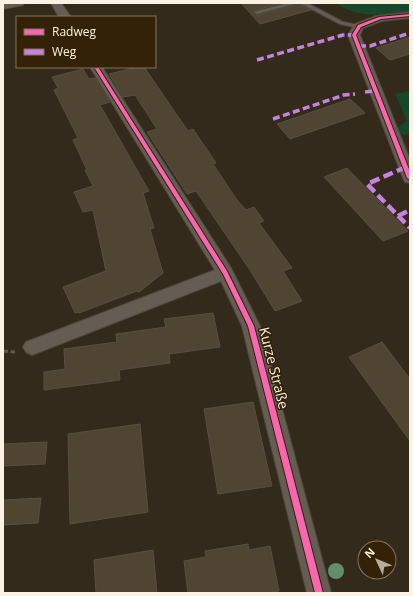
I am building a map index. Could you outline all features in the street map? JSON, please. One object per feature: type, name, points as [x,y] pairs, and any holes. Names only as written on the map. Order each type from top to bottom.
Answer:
[{"type":"street","points":[[3,6],[19,3]]},
{"type":"street","points":[[56,3],[64,16]]},
{"type":"street","points":[[410,15],[380,18],[357,31],[410,178]]},
{"type":"street","name":"Kurze Straße","points":[[97,68],[225,273],[251,326],[319,593]]},
{"type":"street","points":[[32,347],[225,273]]},
{"type":"lane","points":[[257,12],[295,3]]},
{"type":"lane","points":[[303,3],[357,31]]},
{"type":"green space","points":[[336,3],[410,3],[410,13],[363,14],[354,12]]},
{"type":"green space","points":[[410,91],[410,134],[403,135],[398,132],[397,128],[407,121],[395,94]]},
{"type":"building","points":[[241,3],[282,3],[253,11],[257,15],[299,4],[311,10],[260,24]]},
{"type":"building","points":[[410,37],[410,54],[390,60],[376,48]]},
{"type":"building","points":[[134,68],[145,68],[188,131],[193,129],[216,163],[213,164],[237,200],[246,210],[254,207],[264,221],[259,223],[292,268],[283,271],[302,301],[275,311],[250,270],[196,191],[187,194],[147,132],[157,129],[135,95],[123,97],[109,74]]},
{"type":"building","points":[[83,69],[89,79],[95,78],[110,102],[100,105],[149,191],[143,193],[154,228],[150,229],[163,273],[139,292],[137,291],[79,313],[75,313],[63,287],[106,271],[93,210],[83,212],[74,192],[93,186],[73,140],[78,138],[54,90],[58,88],[52,77]]},
{"type":"building","points":[[350,99],[365,113],[290,139],[277,124]]},
{"type":"building","points":[[347,168],[408,231],[383,241],[324,177]]},
{"type":"building","points":[[213,313],[220,347],[169,354],[170,363],[119,370],[120,380],[44,390],[44,372],[65,369],[64,349],[117,342],[116,334],[166,327],[164,319]]},
{"type":"building","points":[[382,342],[410,379],[410,441],[349,357]]},
{"type":"building","points":[[253,402],[272,486],[218,494],[204,409]]},
{"type":"building","points":[[140,424],[148,512],[70,524],[68,434]]},
{"type":"building","points":[[47,442],[45,464],[3,466],[3,444]]},
{"type":"building","points":[[41,498],[38,523],[3,525],[3,500]]},
{"type":"building","points":[[248,544],[249,550],[270,546],[279,591],[269,593],[188,593],[184,561],[206,557],[205,551]]},
{"type":"building","points":[[153,550],[157,593],[96,593],[94,560]]},
{"type":"marked path","points":[[359,46],[370,46],[410,33]]},
{"type":"marked path","points":[[257,60],[343,35],[354,35]]},
{"type":"marked path","points":[[365,92],[376,91]]},
{"type":"marked path","points":[[273,119],[344,95],[355,94]]},
{"type":"marked path","points":[[406,167],[367,184],[410,228]]},
{"type":"marked path","points":[[398,216],[410,210]]},
{"type":"cycle path","points":[[410,15],[380,18],[359,26],[354,35],[410,178]]},
{"type":"cycle path","points":[[97,68],[225,273],[251,326],[319,593]]}]
